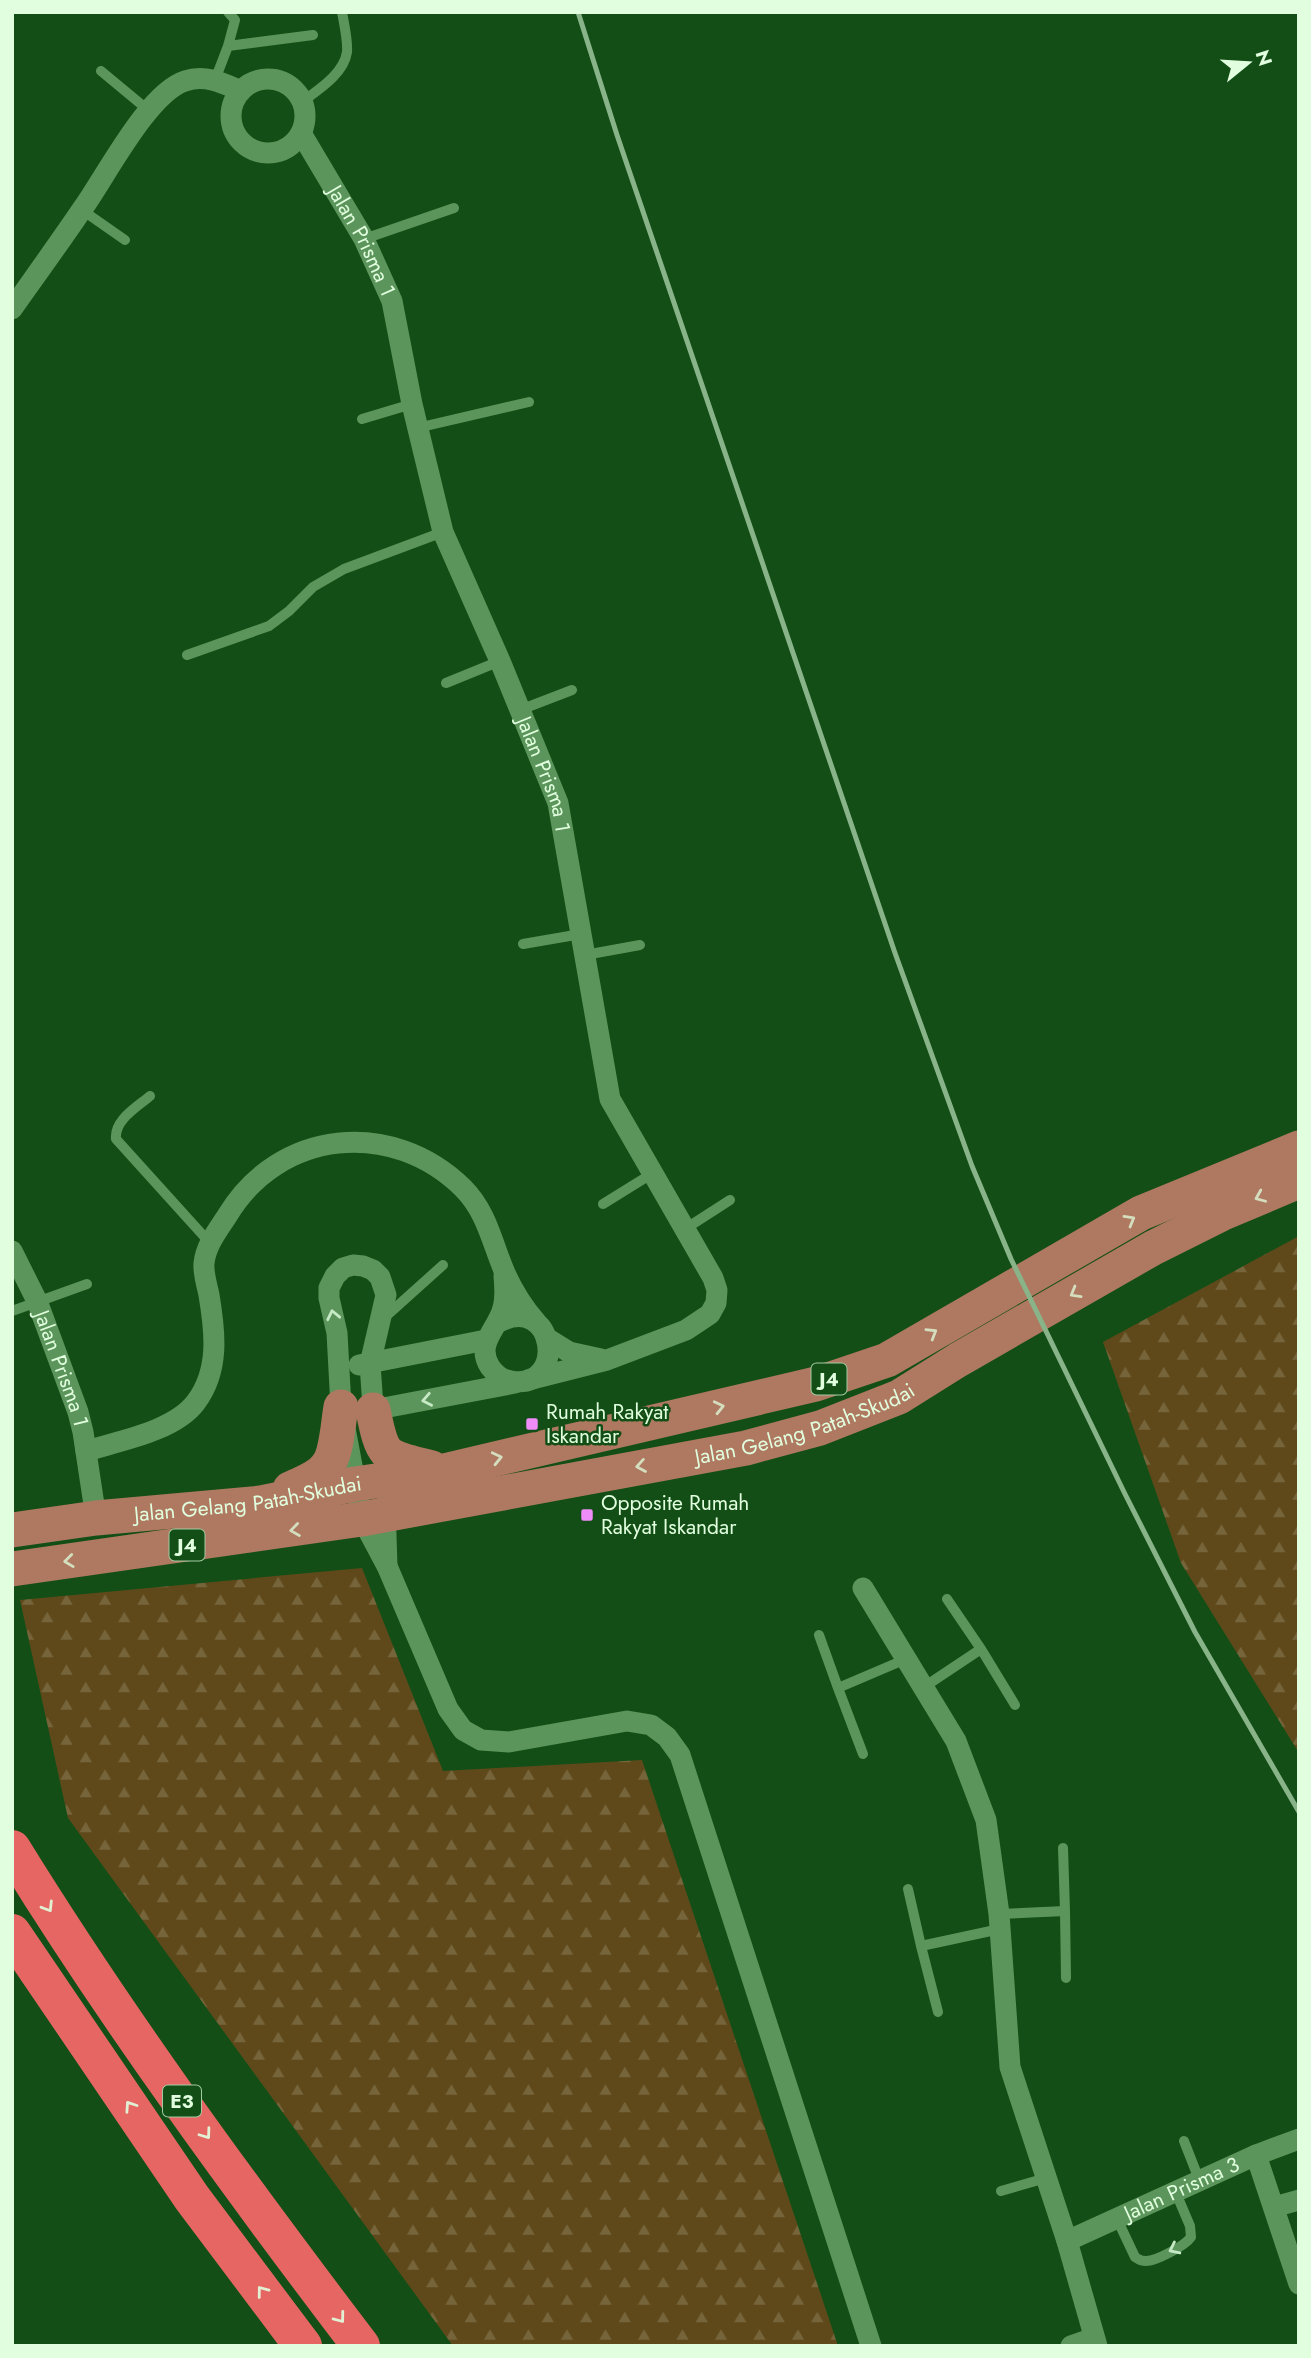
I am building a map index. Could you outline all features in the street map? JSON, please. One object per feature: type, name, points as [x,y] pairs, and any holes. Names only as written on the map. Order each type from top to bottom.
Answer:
[{"type":"highway","name":"E3","points":[[12,1849],[51,1912],[156,2066],[361,2346]]},
{"type":"highway","name":"E3","points":[[12,1933],[192,2199],[303,2346]]},
{"type":"main road","name":"Jalan Gelang Patah-Skudai","points":[[12,1530],[96,1518],[261,1503],[444,1471],[816,1384],[887,1360],[1141,1213],[1299,1148]]},
{"type":"main road","name":"Jalan Gelang Patah-Skudai","points":[[12,1569],[374,1517],[746,1448],[820,1428],[900,1397],[958,1360],[1153,1248],[1221,1214],[1299,1181]]},
{"type":"main road","points":[[261,1503],[309,1479],[328,1466],[357,1409],[387,1453],[401,1460],[444,1471]]},
{"type":"street","points":[[12,309],[148,110],[165,92],[184,81],[201,78],[215,80],[241,91]]},
{"type":"street","points":[[270,79],[289,86],[302,102],[304,123],[301,133],[286,148],[277,152],[256,151],[247,146],[234,130],[231,120],[232,109],[241,91],[249,84],[270,79]]},
{"type":"street","name":"Jalan Prisma 1","points":[[301,133],[364,239],[392,302],[417,428],[443,532],[558,803],[610,1099],[713,1278],[717,1290],[716,1303],[710,1314],[686,1330],[607,1360],[523,1381],[357,1409]]},
{"type":"street","points":[[86,1451],[170,1424],[196,1403],[208,1378],[215,1351],[204,1265],[210,1243],[233,1205],[259,1176],[305,1149],[341,1141],[382,1143],[411,1152],[440,1168],[465,1190],[487,1221],[516,1295],[542,1330],[548,1359],[537,1376],[523,1381],[508,1381],[499,1376],[491,1369],[484,1350],[505,1297],[504,1270]]},
{"type":"street","name":"Jalan Prisma 1","points":[[12,1251],[37,1301],[78,1412],[96,1518]]},
{"type":"street","points":[[369,1482],[357,1409],[386,1295],[380,1277],[373,1270],[353,1265],[343,1268],[329,1288],[340,1367],[357,1409],[374,1517],[387,1566],[448,1709],[463,1730],[481,1740],[509,1742],[627,1721],[651,1725],[667,1737],[680,1755],[871,2346]]},
{"type":"street","points":[[340,1367],[370,1364],[492,1332],[506,1318],[516,1317],[526,1318],[569,1352],[607,1360]]},
{"type":"street","points":[[863,1588],[956,1741],[986,1820],[999,1922],[1010,2067],[1067,2241],[1095,2342],[1071,2346]]},
{"type":"street","name":"Jalan Prisma 3","points":[[1067,2241],[1256,2155],[1299,2139]]},
{"type":"street","points":[[1256,2155],[1299,2284]]},
{"type":"street","points":[[1274,2207],[1299,2200]]},
{"type":"lane","points":[[215,80],[229,46],[235,20],[228,12]]},
{"type":"lane","points":[[302,102],[324,85],[343,63],[347,52],[342,12]]},
{"type":"lane","points":[[229,46],[313,35]]},
{"type":"lane","points":[[101,71],[148,110]]},
{"type":"lane","points":[[364,239],[454,208]]},
{"type":"lane","points":[[82,210],[125,240]]},
{"type":"lane","points":[[417,428],[529,401]]},
{"type":"lane","points":[[362,419],[412,404]]},
{"type":"lane","points":[[187,654],[269,626],[313,587],[344,569],[443,532]]},
{"type":"lane","points":[[446,683],[500,661]]},
{"type":"lane","points":[[520,710],[572,690]]},
{"type":"lane","points":[[523,944],[640,945]]},
{"type":"lane","points":[[150,1096],[120,1122],[115,1133],[116,1139],[210,1243]]},
{"type":"lane","points":[[603,1204],[653,1173]]},
{"type":"lane","points":[[685,1229],[730,1200]]},
{"type":"lane","points":[[379,1323],[443,1265]]},
{"type":"lane","points":[[12,1311],[87,1284]]},
{"type":"lane","points":[[947,1599],[1016,1705]]},
{"type":"lane","points":[[819,1635],[863,1754]]},
{"type":"lane","points":[[924,1687],[981,1649]]},
{"type":"lane","points":[[838,1688],[906,1659]]},
{"type":"lane","points":[[1063,1848],[1066,1978]]},
{"type":"lane","points":[[908,1889],[937,2012]]},
{"type":"lane","points":[[921,1946],[999,1922],[1065,1911]]},
{"type":"lane","points":[[1184,2141],[1200,2182]]},
{"type":"lane","points":[[1001,2191],[1046,2178]]},
{"type":"lane","points":[[1117,2219],[1135,2256],[1140,2260],[1151,2260],[1183,2245],[1191,2237],[1191,2226],[1176,2193]]},
{"type":"green space","points":[[1299,1236],[1299,1753],[1181,1563],[1103,1342]]},
{"type":"green space","points":[[362,1568],[443,1771],[642,1760],[838,2346],[453,2346],[68,1818],[20,1600]]},
{"type":"railway","points":[[578,12],[617,135],[895,953],[972,1166],[1011,1259],[1125,1494],[1195,1632],[1299,1812]]},
{"type":"place","name":"Rumah Rakyat Iskandar","points":[[532,1424]]},
{"type":"place","name":"Opposite Rumah Rakyat Iskandar","points":[[587,1515]]}]
